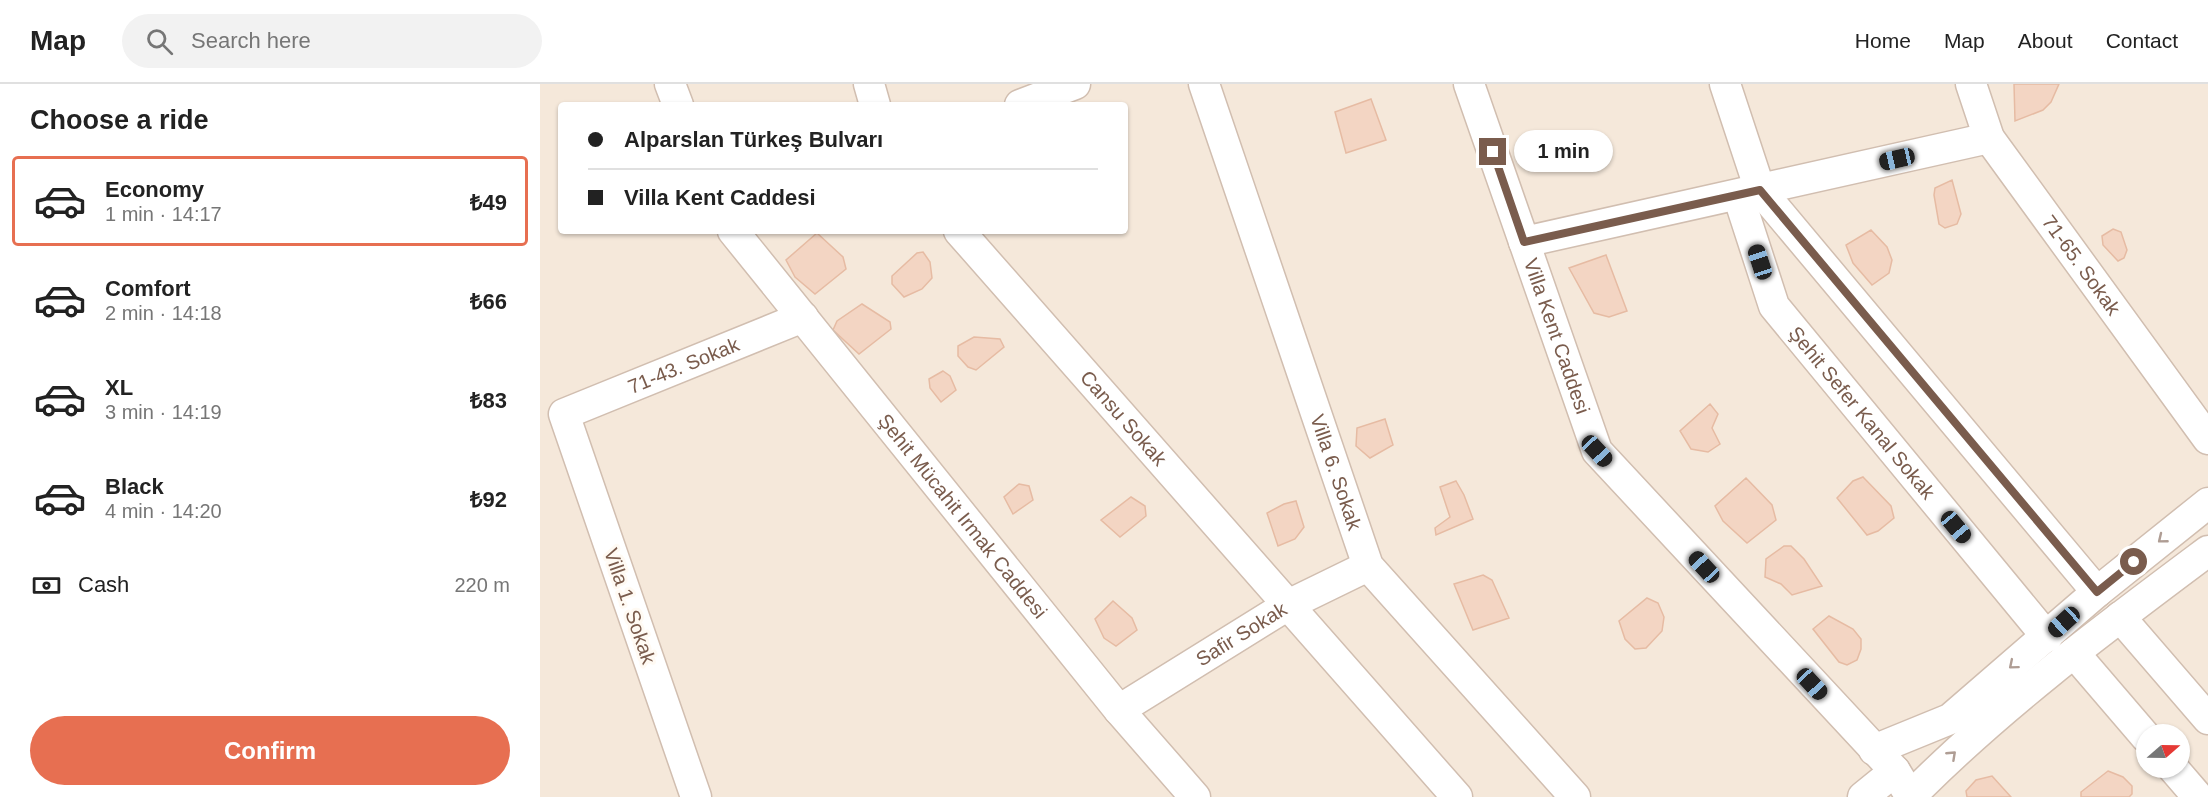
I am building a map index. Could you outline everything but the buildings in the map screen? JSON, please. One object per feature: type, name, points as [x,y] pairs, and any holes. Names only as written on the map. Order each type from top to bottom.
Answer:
[{"type":"street","points":[[670,84],[677,102]]},
{"type":"street","points":[[868,84],[874,102]]},
{"type":"street","points":[[1028,102],[1074,84]]},
{"type":"street","name":"Villa 6. Sokak","points":[[1204,84],[1368,566],[1575,797]]},
{"type":"street","name":"Villa Kent Caddesi","points":[[1469,84],[1597,451],[1895,771],[1911,797]]},
{"type":"street","name":"Şehit Sefer Kanal Sokak","points":[[1725,84],[1774,306],[2047,637]]},
{"type":"street","name":"71-65. Sokak","points":[[1971,84],[1989,138],[2208,439]]},
{"type":"street","points":[[1524,242],[1989,138]]},
{"type":"street","name":"Şehit Sefer Kanal Sokak","points":[[1749,192],[2097,592]]},
{"type":"street","name":"Şehit Mücahit Irmak Caddesi","points":[[736,234],[1119,710],[1195,797]]},
{"type":"street","name":"Cansu Sokak","points":[[962,234],[1288,605]]},
{"type":"street","name":"71-43. Sokak","points":[[564,414],[802,317]]},
{"type":"street","name":"Villa 1. Sokak","points":[[564,414],[696,797]]},
{"type":"street","points":[[1874,750],[1950,719],[2097,592],[2208,503]]},
{"type":"street","points":[[1911,797],[1953,753],[2074,653],[2208,551]]},
{"type":"street","name":"Safir Sokak","points":[[1119,710],[1288,605],[1368,566]]},
{"type":"street","points":[[1288,605],[1457,797]]},
{"type":"street","points":[[2120,617],[2208,719]]},
{"type":"street","points":[[2074,653],[2136,725]]},
{"type":"street","points":[[1863,797],[1895,771]]},
{"type":"street","points":[[2182,778],[2198,797]]},
{"type":"shaded area","points":[[540,84],[2208,84],[2208,797],[540,797]]},
{"type":"route","points":[[1493,152],[1524,242],[1760,190],[2097,592],[2134,562]]}]
